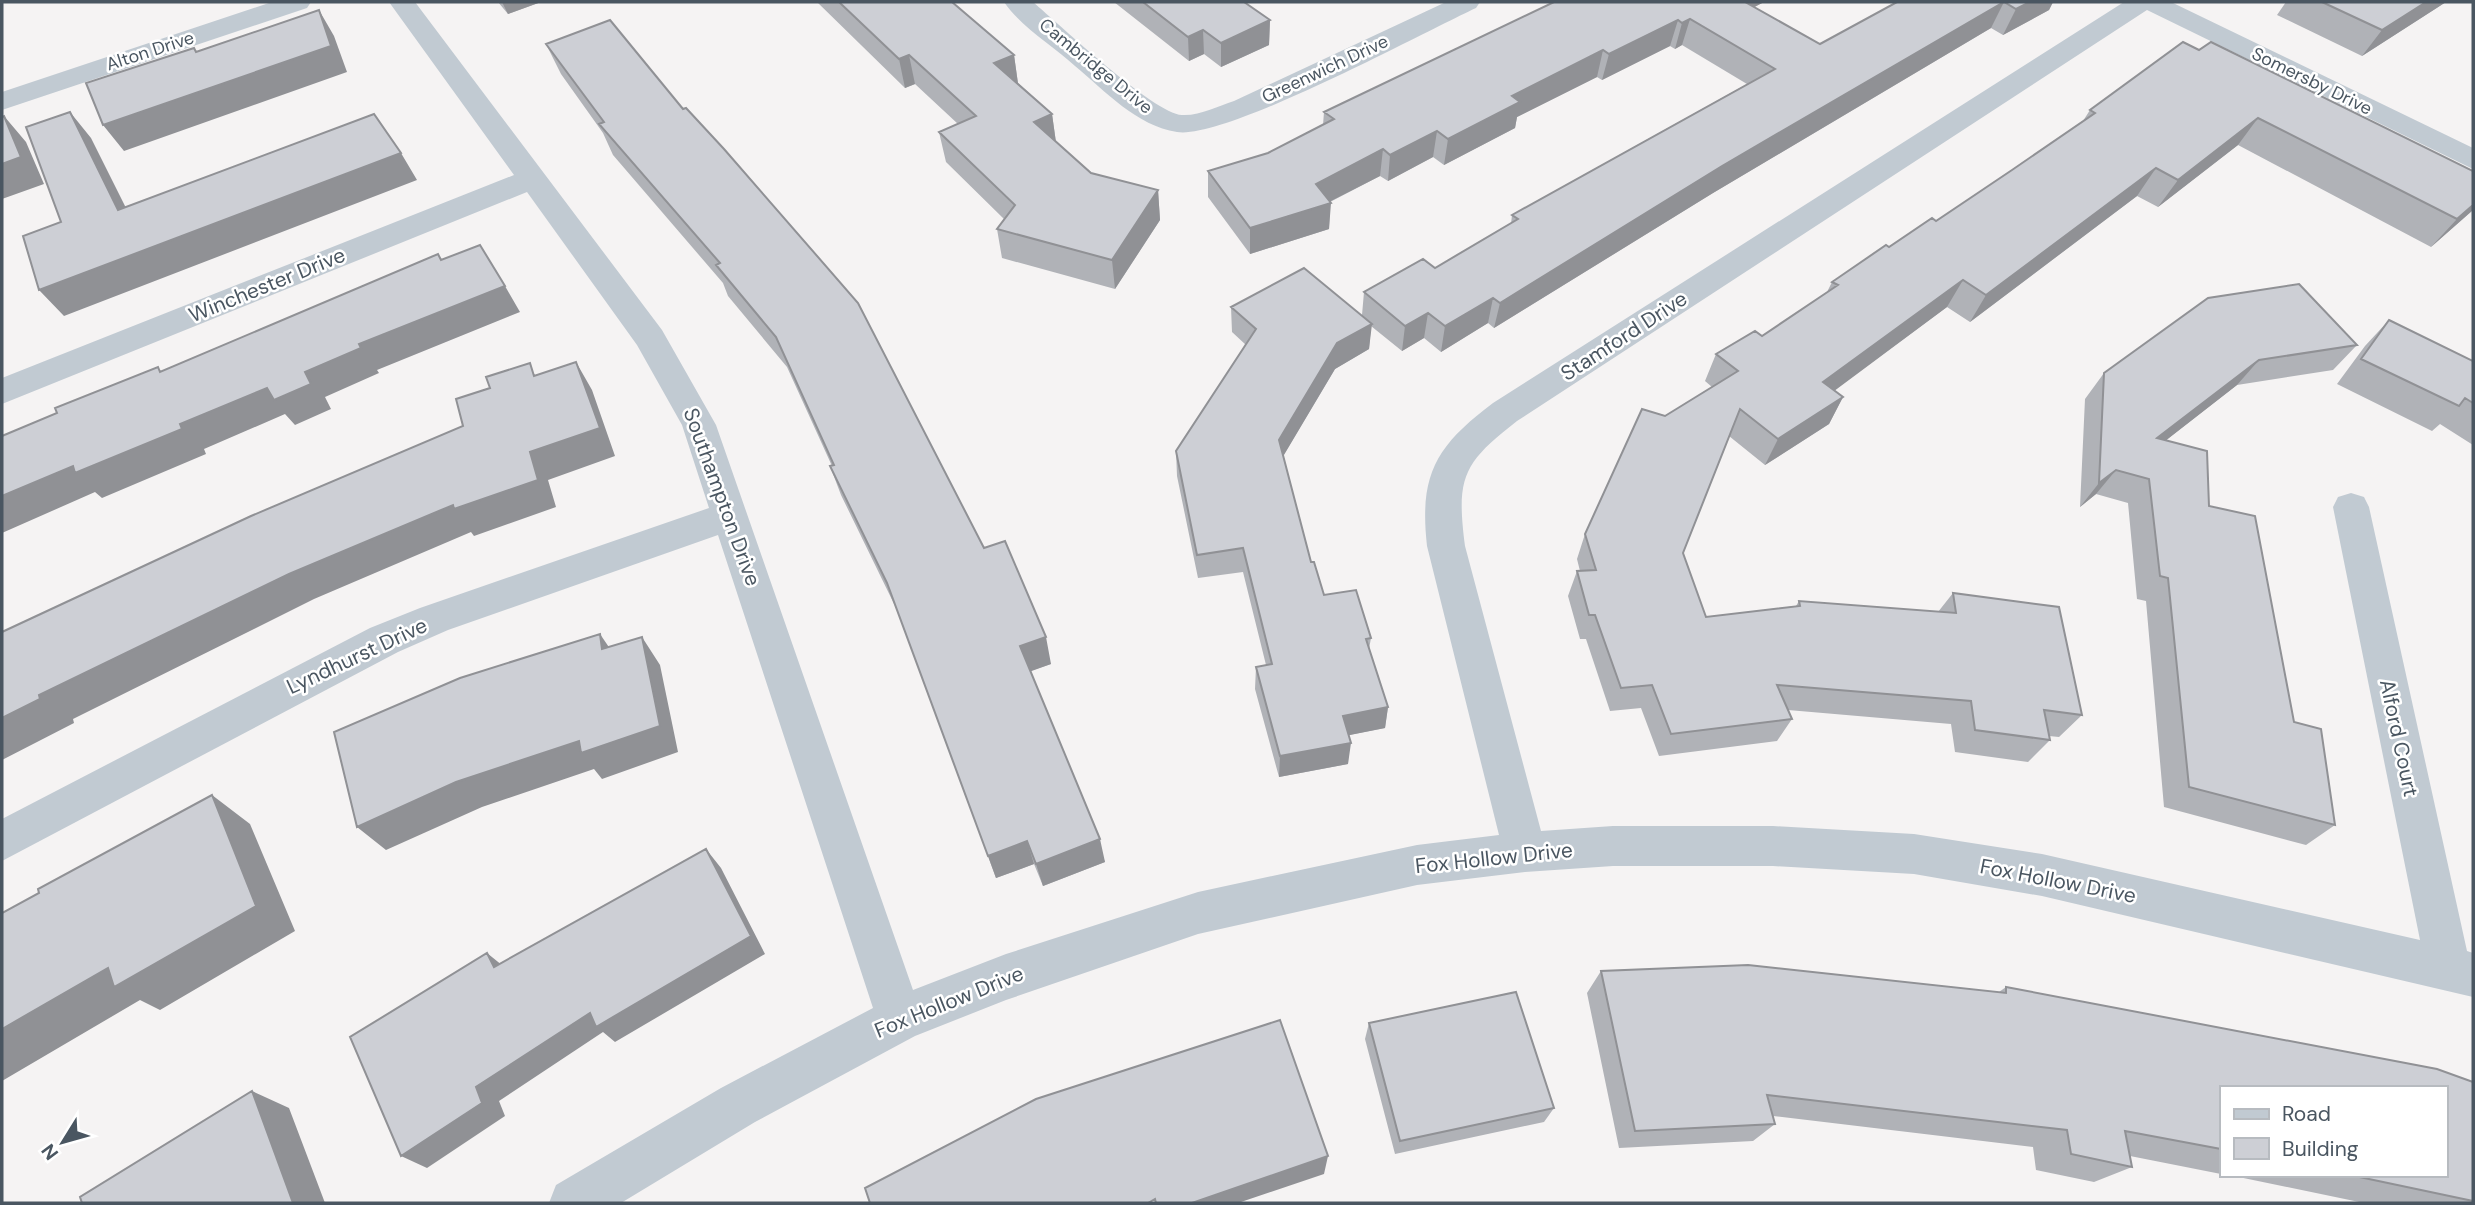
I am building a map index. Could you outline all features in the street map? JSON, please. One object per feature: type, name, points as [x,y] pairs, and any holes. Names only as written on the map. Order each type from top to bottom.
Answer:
[{"type":"street","name":"Alton Drive","points":[[2,101],[298,2]]},
{"type":"street","name":"Southampton Drive","points":[[401,2],[650,338],[699,425],[732,515],[901,1019]]},
{"type":"street","name":"Cambridge Drive","points":[[1017,2],[1130,99],[1160,118],[1179,124]]},
{"type":"street","name":"Greenwich Drive","points":[[1179,124],[1202,122],[1244,107],[1467,2]]},
{"type":"street","name":"Stamford Drive","points":[[1525,852],[1446,546],[1442,493],[1447,468],[1462,448],[1506,412],[2142,2]]},
{"type":"street","name":"Somersby Drive","points":[[2151,2],[2473,160]]},
{"type":"street","name":"Winchester Drive","points":[[2,391],[532,179]]},
{"type":"street","name":"Alford Court","points":[[2351,507],[2460,971]]},
{"type":"street","name":"Lyndhurst Drive","points":[[2,841],[384,640],[434,619],[732,515]]},
{"type":"street","name":"Fox Hollow Drive","points":[[574,1203],[738,1105],[901,1019],[1006,977],[1198,913],[1417,865],[1525,852],[1614,846],[1773,846],[1914,854],[2042,875],[2460,971]]},
{"type":"building","points":[[839,2],[952,2],[1014,55],[994,63],[1052,114],[1034,122],[1091,173],[1158,190],[1112,260],[997,229],[1015,205],[939,132],[976,116],[909,55],[899,59]]},
{"type":"building","points":[[1143,2],[1244,2],[1270,20],[1221,43],[1203,30],[1188,37]]},
{"type":"building","points":[[1554,2],[1745,2],[1820,44],[1897,2],[2004,2],[1722,166],[1500,303],[1493,298],[1445,326],[1428,313],[1405,326],[1364,292],[1423,259],[1435,268],[1518,219],[1512,215],[1775,69],[1690,19],[1682,23],[1678,20],[1609,54],[1603,50],[1512,96],[1520,102],[1448,139],[1437,131],[1390,155],[1383,149],[1316,184],[1331,203],[1250,228],[1208,171],[1268,153],[1334,119],[1324,112]]},
{"type":"building","points":[[2004,2],[2030,2],[2016,9]]},
{"type":"building","points":[[2322,2],[2426,2],[2382,30]]},
{"type":"building","points":[[319,10],[331,46],[103,125],[86,83],[194,48],[196,52]]},
{"type":"building","points":[[610,20],[683,109],[686,108],[724,149],[858,303],[984,548],[1005,541],[1046,637],[1020,646],[1100,839],[1036,864],[1027,841],[988,856],[887,583],[830,466],[834,465],[776,337],[716,265],[720,263],[599,124],[604,122],[546,44]]},
{"type":"building","points":[[2183,42],[2199,50],[2211,42],[2473,171],[2473,205],[2457,219],[2258,118],[2178,180],[2156,168],[1986,295],[1963,280],[1823,382],[1843,397],[1778,439],[1740,409],[1683,553],[1706,617],[1800,606],[1799,601],[1956,613],[1953,593],[2059,607],[2082,715],[2044,710],[2050,740],[1975,730],[1971,701],[1777,685],[1792,719],[1671,734],[1652,685],[1621,688],[1595,615],[1589,615],[1577,571],[1596,570],[1585,534],[1642,409],[1665,416],[1738,371],[1716,354],[1755,331],[1762,336],[1838,285],[1832,282],[1886,245],[1889,247],[1932,218],[1936,221],[2095,113],[2090,110]]},
{"type":"building","points":[[70,112],[118,210],[374,114],[401,153],[39,290],[23,236],[61,222],[26,127]]},
{"type":"building","points":[[4,116],[21,157],[2,164],[2,117]]},
{"type":"building","points":[[480,245],[505,286],[359,344],[361,348],[305,372],[311,384],[274,400],[267,388],[180,424],[182,429],[75,473],[73,466],[2,496],[2,436],[57,413],[55,408],[158,367],[160,372],[438,254],[441,260]]},
{"type":"building","points":[[1304,268],[1372,324],[1337,343],[1279,440],[1311,562],[1314,562],[1324,595],[1356,590],[1371,638],[1366,639],[1388,707],[1343,716],[1351,743],[1280,756],[1256,667],[1272,664],[1243,548],[1197,555],[1176,451],[1256,329],[1231,307]]},
{"type":"building","points":[[2299,284],[2357,345],[2259,360],[2157,438],[2207,451],[2209,506],[2255,516],[2294,722],[2321,729],[2335,825],[2189,787],[2168,578],[2160,576],[2149,479],[2116,470],[2099,483],[2104,373],[2208,298]]},
{"type":"building","points":[[2389,320],[2473,361],[2473,403],[2465,398],[2459,406],[2361,359]]},
{"type":"building","points":[[576,362],[600,428],[530,452],[538,480],[454,509],[453,505],[289,574],[39,695],[40,699],[2,718],[2,632],[251,516],[463,426],[456,399],[490,388],[486,377],[530,363],[534,376]]},
{"type":"building","points":[[600,634],[602,649],[642,637],[660,726],[581,753],[579,741],[456,782],[357,827],[334,732],[460,678]]},
{"type":"building","points":[[212,795],[256,906],[114,987],[108,968],[2,1029],[2,913],[39,893],[38,889]]},
{"type":"building","points":[[706,849],[751,936],[596,1027],[590,1013],[476,1087],[482,1103],[401,1156],[350,1037],[487,953],[494,967]]},
{"type":"building","points":[[1748,965],[2006,993],[2006,987],[2437,1069],[2473,1082],[2473,1201],[2359,1177],[2447,1177],[2447,1086],[2220,1086],[2220,1149],[2125,1131],[2132,1167],[2071,1154],[2067,1130],[1767,1095],[1775,1124],[1635,1131],[1601,971]]},
{"type":"building","points":[[1516,992],[1554,1108],[1400,1141],[1369,1023]]},
{"type":"building","points":[[1280,1020],[1328,1156],[1192,1203],[1156,1203],[1155,1199],[1148,1203],[870,1203],[865,1188],[1036,1099]]},
{"type":"building","points":[[252,1091],[293,1203],[82,1203],[80,1197]]}]
